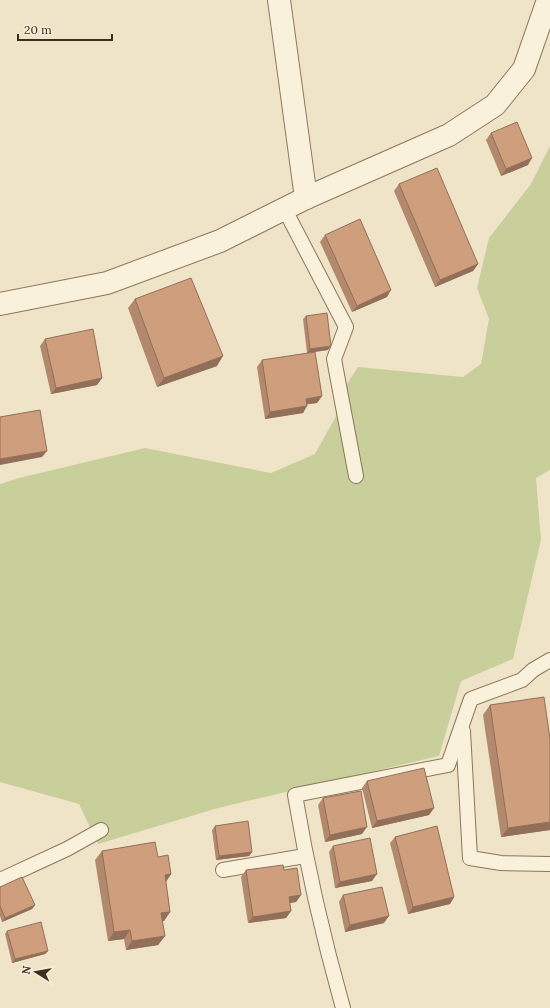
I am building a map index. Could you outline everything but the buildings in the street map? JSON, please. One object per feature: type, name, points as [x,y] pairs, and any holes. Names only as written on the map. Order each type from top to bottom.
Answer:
[{"type":"street","points":[[279,0],[306,198]]},
{"type":"street","points":[[0,304],[107,283],[220,241],[284,208],[449,135],[495,105],[524,69],[548,0]]},
{"type":"lane","points":[[284,208],[346,327],[334,359],[356,476]]},
{"type":"lane","points":[[343,1008],[323,937],[305,856],[295,795],[448,765],[471,699],[522,680],[533,670],[550,660]]},
{"type":"lane","points":[[462,726],[470,858],[501,863],[550,864]]},
{"type":"lane","points":[[0,880],[67,849],[101,830]]},
{"type":"lane","points":[[223,870],[305,856]]},
{"type":"green space","points":[[550,146],[550,470],[536,478],[541,540],[513,659],[461,681],[439,756],[218,808],[98,844],[79,804],[0,782],[0,484],[19,478],[145,448],[271,473],[315,454],[336,416],[341,393],[358,367],[463,377],[481,364],[489,319],[477,288],[489,238],[531,184]]}]
